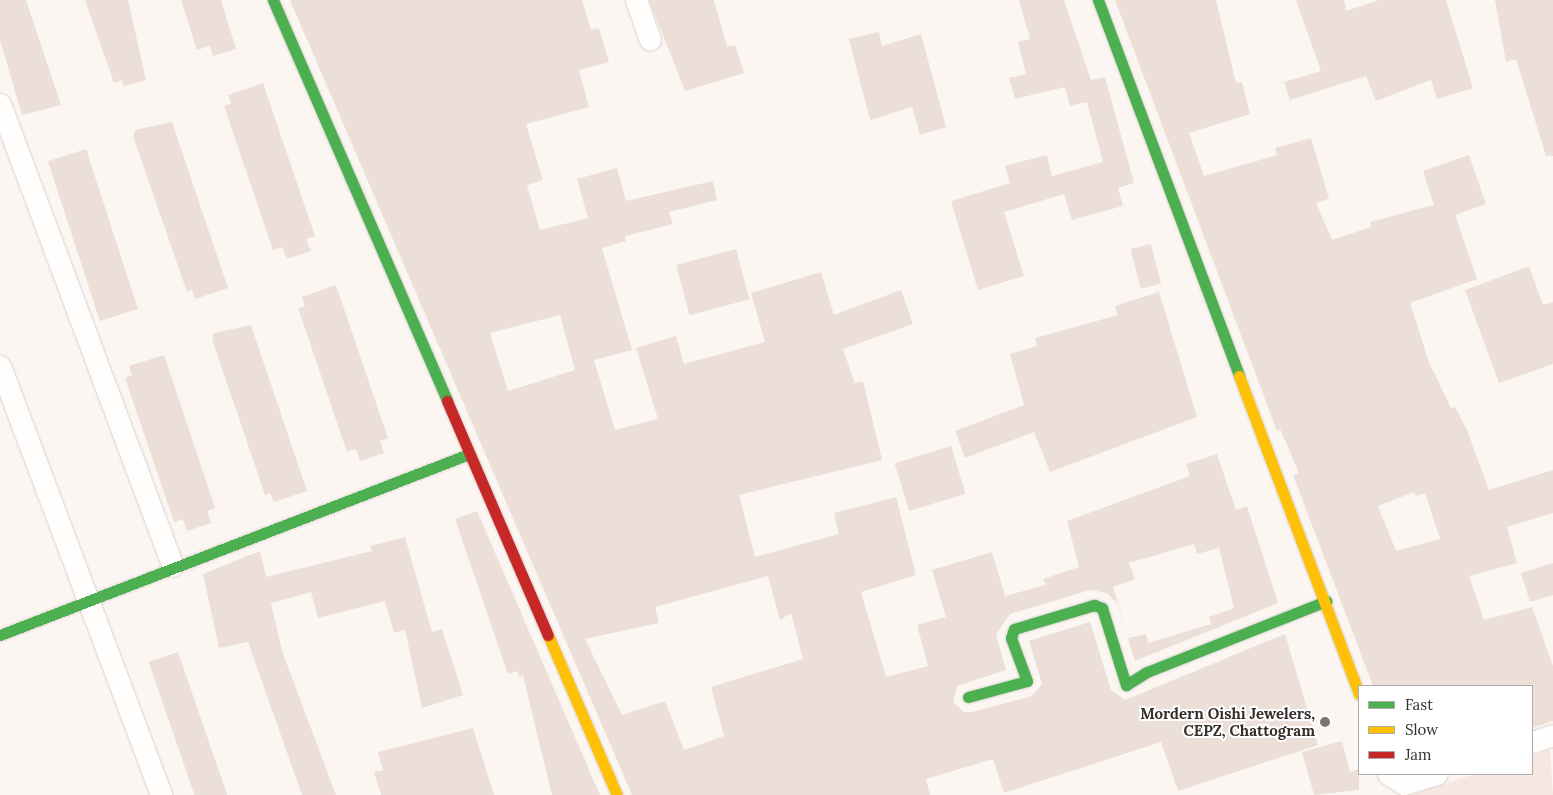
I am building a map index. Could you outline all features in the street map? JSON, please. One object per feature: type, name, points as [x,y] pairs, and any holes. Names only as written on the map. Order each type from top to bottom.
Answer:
[{"type":"street","points":[[273,0],[617,795]]},
{"type":"street","points":[[636,0],[650,40]]},
{"type":"street","points":[[1098,0],[1326,601],[1358,691]]},
{"type":"street","points":[[0,104],[173,566]]},
{"type":"street","points":[[0,366],[161,795]]},
{"type":"street","points":[[0,635],[88,604],[173,566],[469,454]]},
{"type":"street","points":[[968,697],[1027,681],[1011,638],[1014,629],[1094,605],[1102,608],[1126,685],[1147,672],[1326,601]]},
{"type":"street","points":[[1533,742],[1553,735]]},
{"type":"street","points":[[1390,775],[1404,784],[1433,775]]},
{"type":"shaded area","points":[[1550,750],[1553,795],[1410,795],[1472,775],[1533,775],[1533,756]]},
{"type":"building","points":[[0,0],[26,0],[61,105],[22,115],[0,40]]},
{"type":"building","points":[[85,0],[128,0],[146,80],[124,86],[122,80],[114,83]]},
{"type":"building","points":[[181,0],[221,0],[236,49],[213,56],[210,46],[197,50]]},
{"type":"building","points":[[290,0],[582,0],[591,30],[599,28],[609,62],[579,70],[589,107],[526,124],[543,180],[527,185],[540,230],[588,218],[577,179],[617,168],[626,201],[713,181],[717,200],[669,212],[673,224],[625,236],[626,241],[602,248],[632,350],[594,360],[615,430],[658,419],[636,348],[676,336],[684,364],[765,342],[751,293],[821,272],[834,315],[901,290],[913,324],[843,349],[855,383],[863,381],[882,460],[739,495],[755,557],[839,534],[834,513],[896,497],[916,575],[861,592],[886,677],[928,666],[917,625],[946,617],[932,570],[992,552],[1005,596],[1046,585],[1043,579],[1079,567],[1067,521],[1190,476],[1186,464],[1217,454],[1236,510],[1247,506],[1278,603],[1135,661],[1117,603],[1107,593],[1090,590],[1010,614],[996,634],[1006,670],[957,686],[953,702],[964,712],[972,712],[1032,696],[1042,684],[1029,641],[1090,622],[1111,690],[1125,700],[1285,634],[1318,745],[1178,791],[1161,742],[1004,793],[993,759],[926,779],[930,795],[632,795]],"holes":[[[560,315],[575,370],[508,391],[490,333]],[[1194,544],[1197,554],[1219,548],[1234,608],[1209,617],[1211,624],[1148,643],[1146,634],[1128,638],[1113,587],[1135,579],[1129,563]],[[768,576],[780,620],[791,613],[803,659],[711,687],[724,736],[684,750],[665,701],[622,715],[585,639],[659,623],[655,607]]]},
{"type":"building","points":[[649,0],[714,0],[727,47],[735,45],[744,73],[685,91]]},
{"type":"building","points":[[1019,0],[1064,0],[1091,80],[1105,77],[1134,183],[1118,188],[1123,206],[1072,220],[1064,194],[1004,212],[1024,276],[978,290],[951,201],[1010,183],[1005,166],[1047,155],[1052,176],[1103,162],[1087,102],[1070,106],[1065,87],[1015,99],[1009,78],[1026,74],[1018,42],[1030,39]]},
{"type":"building","points":[[1115,0],[1216,0],[1236,83],[1242,82],[1250,114],[1189,133],[1204,176],[1277,155],[1275,148],[1311,138],[1329,199],[1316,203],[1332,240],[1371,227],[1370,222],[1434,205],[1423,171],[1469,155],[1486,204],[1455,215],[1477,279],[1410,303],[1429,362],[1451,408],[1455,407],[1467,430],[1489,490],[1553,470],[1553,513],[1507,527],[1517,563],[1469,576],[1484,620],[1532,607],[1553,666],[1553,721],[1533,728],[1533,685],[1373,685],[1293,475],[1299,473],[1280,429],[1277,431]],"holes":[[[1414,492],[1416,496],[1425,493],[1440,539],[1396,551],[1378,506]]]},
{"type":"building","points":[[1296,0],[1344,0],[1346,11],[1379,0],[1446,0],[1473,88],[1437,99],[1431,80],[1376,101],[1366,76],[1290,100],[1284,82],[1321,71]]},
{"type":"building","points":[[1495,0],[1553,0],[1553,156],[1546,156],[1516,59],[1506,62]]},
{"type":"building","points":[[879,32],[882,46],[921,34],[946,127],[920,135],[912,107],[870,120],[849,39]]},
{"type":"building","points":[[263,83],[315,236],[306,239],[311,251],[287,259],[282,247],[273,250],[224,106],[231,103],[228,95]]},
{"type":"building","points":[[172,122],[228,288],[195,299],[192,290],[187,292],[133,136],[135,130]]},
{"type":"building","points":[[86,149],[138,309],[100,321],[48,161]]},
{"type":"building","points":[[1151,244],[1161,284],[1141,289],[1131,249]]},
{"type":"building","points":[[736,249],[749,299],[690,315],[676,265]]},
{"type":"building","points":[[1529,266],[1543,305],[1553,302],[1553,364],[1499,383],[1465,290]]},
{"type":"building","points":[[336,285],[388,438],[380,441],[384,453],[360,461],[356,449],[347,452],[298,308],[305,306],[302,297]]},
{"type":"building","points":[[1159,292],[1197,417],[1050,472],[1034,432],[965,458],[955,431],[1024,405],[1010,354],[1037,346],[1035,338],[1118,315],[1115,306]]},
{"type":"building","points":[[251,325],[307,491],[274,502],[270,493],[265,495],[212,339],[214,333]]},
{"type":"building","points":[[164,355],[215,508],[207,511],[211,523],[187,531],[183,519],[174,522],[125,378],[132,375],[129,366]]},
{"type":"building","points":[[951,446],[966,494],[909,511],[895,463]]},
{"type":"building","points":[[477,511],[600,795],[552,795],[523,676],[519,677],[517,671],[508,674],[455,519]]},
{"type":"building","points":[[405,537],[432,632],[442,629],[463,695],[422,708],[405,630],[394,633],[385,601],[318,618],[311,592],[271,603],[282,651],[336,795],[302,795],[248,642],[219,648],[203,574],[260,551],[266,577],[372,551],[370,546]]},
{"type":"building","points":[[1553,563],[1553,595],[1530,602],[1521,573]]},
{"type":"building","points":[[178,652],[227,795],[194,795],[149,662]]},
{"type":"building","points":[[473,728],[494,795],[381,795],[374,772],[383,770],[378,752]]},
{"type":"building","points":[[1342,741],[1350,772],[1358,769],[1359,790],[1314,795],[1302,752]]},
{"type":"traffic: fast","points":[[273,0],[447,401]]},
{"type":"traffic: fast","points":[[1098,0],[1239,376]]},
{"type":"traffic: fast","points":[[0,635],[469,454]]},
{"type":"traffic: fast","points":[[968,697],[1027,681],[1011,638],[1014,629],[1094,605],[1102,608],[1126,685],[1147,672],[1326,601]]},
{"type":"traffic: slow","points":[[1239,376],[1358,691]]},
{"type":"traffic: slow","points":[[548,635],[617,795]]},
{"type":"traffic: jam","points":[[447,401],[548,635]]},
{"type":"place","name":"Mordern Oishi Jewelers, CEPZ, Chattogram","points":[[1325,722]]}]
